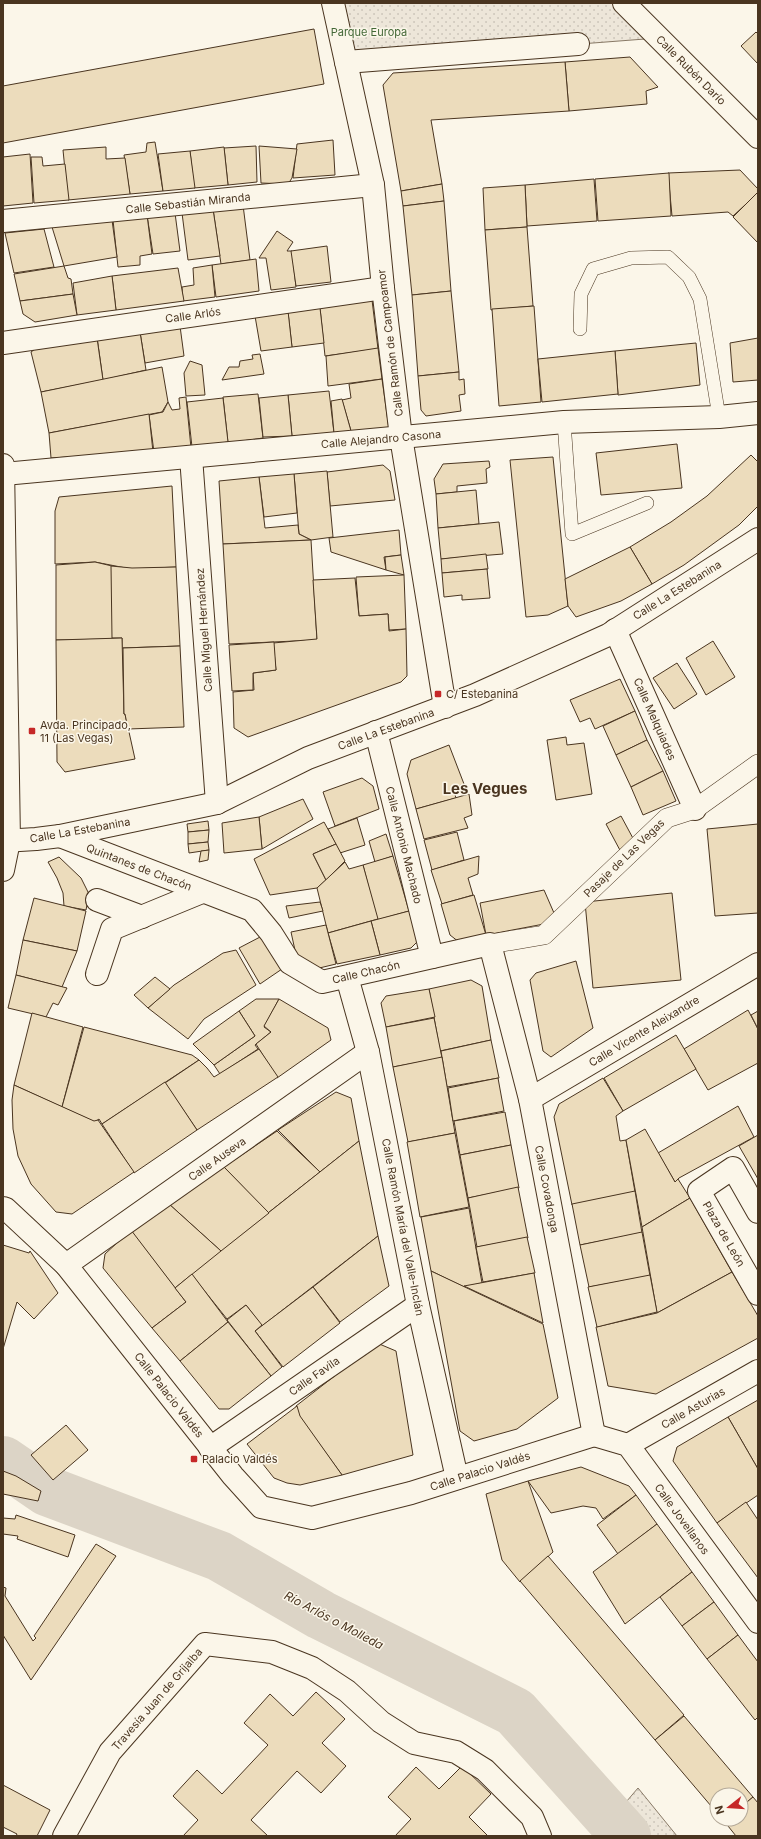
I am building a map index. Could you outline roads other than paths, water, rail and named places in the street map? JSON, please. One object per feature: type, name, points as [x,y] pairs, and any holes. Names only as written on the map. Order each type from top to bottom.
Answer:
[{"type":"street","name":"Calle Ramón de Campoamor","points":[[333,3],[373,185],[382,288],[401,437],[445,708]]},
{"type":"street","name":"Calle Rubén Darío","points":[[626,4],[758,137]]},
{"type":"street","points":[[346,62],[578,44]]},
{"type":"street","name":"Calle Sebastián Miranda","points":[[3,221],[373,185]]},
{"type":"street","name":"Calle Arlós","points":[[3,343],[382,288]]},
{"type":"street","name":"Calle Alejandro Casona","points":[[3,470],[191,457],[564,422],[719,417],[758,413]]},
{"type":"street","name":"Calle Miguel Hernández","points":[[191,457],[217,803]]},
{"type":"street","points":[[3,470],[6,841],[3,870]]},
{"type":"street","name":"Calle La Estebanina","points":[[6,841],[60,836],[217,803],[308,758],[445,708],[608,635],[758,539]]},
{"type":"street","name":"Calle Melquiades","points":[[615,630],[694,809]]},
{"type":"street","name":"Calle Antonio Machado","points":[[376,732],[432,957]]},
{"type":"street","name":"Pasaje de Las Vegas","points":[[490,944],[544,935],[667,818],[694,809],[758,764]]},
{"type":"street","name":"Quintanes de Chacón","points":[[60,836],[202,892]]},
{"type":"street","name":"Calle Chacón","points":[[202,892],[252,910],[271,932],[290,963],[322,982],[490,944]]},
{"type":"street","name":"Quintanes de Chacón","points":[[98,974],[112,929],[202,892]]},
{"type":"street","points":[[97,900],[142,917]]},
{"type":"street","name":"Calle Covadonga","points":[[490,944],[530,1099],[594,1435]]},
{"type":"street","name":"Calle Vicente Aleixandre","points":[[530,1099],[758,964]]},
{"type":"street","name":"Calle Ramón María del Valle-Inclán","points":[[347,977],[368,1052],[418,1304],[457,1478]]},
{"type":"street","name":"Calle Auseva","points":[[66,1265],[368,1052]]},
{"type":"street","name":"Plaza de León","points":[[758,1212],[733,1168],[699,1191],[758,1294]]},
{"type":"street","name":"Calle Palacio Valdés","points":[[3,1208],[6,1209],[66,1265],[210,1448],[261,1507],[312,1518],[411,1493],[594,1435]]},
{"type":"street","name":"Calle Favila","points":[[210,1448],[418,1304]]},
{"type":"street","name":"Calle Asturias","points":[[628,1445],[758,1371]]},
{"type":"street","points":[[594,1435],[628,1445]]},
{"type":"street","name":"Calle Jovellanos","points":[[628,1445],[758,1622]]},
{"type":"street","name":"Travesía Juan de Grijalba","points":[[64,1836],[89,1787],[110,1752],[205,1644],[272,1652],[312,1668],[347,1692],[381,1722],[414,1743],[456,1752],[485,1770],[532,1817],[540,1836]]},
{"type":"lane","points":[[580,330],[581,294],[593,269],[631,258],[668,257],[689,277],[700,299],[719,417]]},
{"type":"lane","points":[[564,422],[572,534],[647,503]]},
{"type":"waterway","name":"Río Arlós o Molleda","points":[[3,1461],[47,1491],[219,1556],[321,1615],[515,1712],[626,1836]]},
{"type":"place","name":"C/ Estebanina","points":[[438,694]]},
{"type":"place","name":"Avda. Principado, 11 (Las Vegas)","points":[[32,731]]},
{"type":"place","name":"Palacio Valdés","points":[[194,1459]]},
{"type":"district","name":"Les Vegues","points":[[485,788]]},
{"type":"park label","name":"Parque Europa","points":[[369,32]]}]
